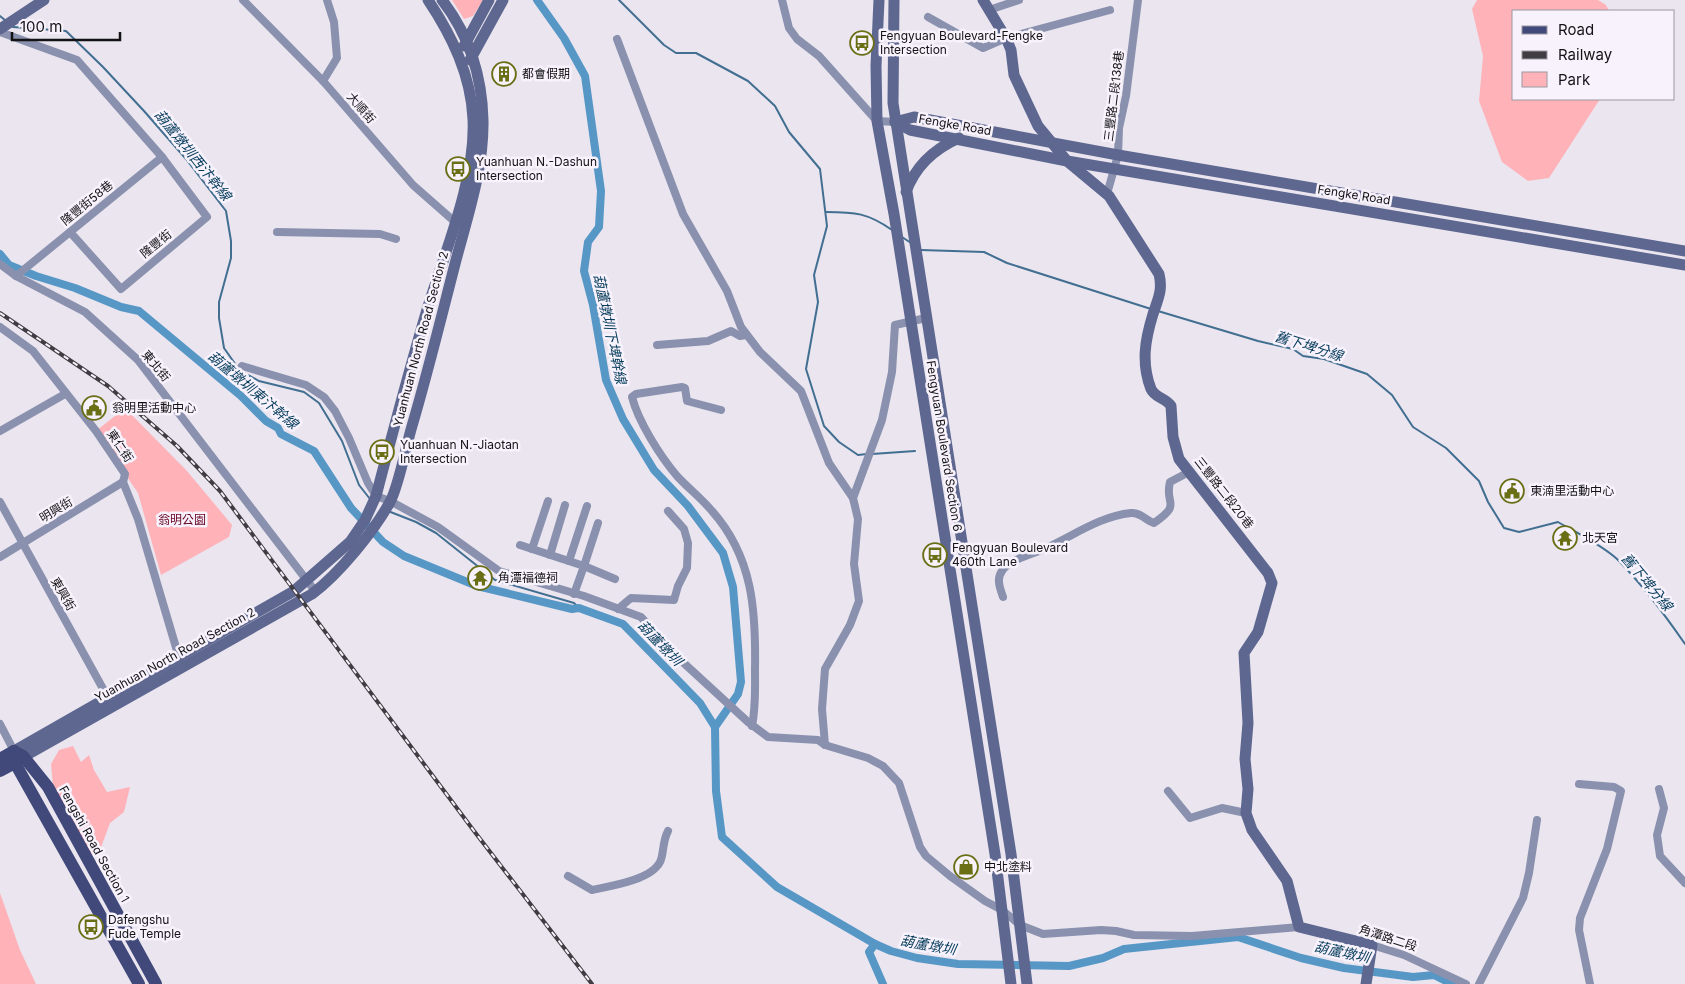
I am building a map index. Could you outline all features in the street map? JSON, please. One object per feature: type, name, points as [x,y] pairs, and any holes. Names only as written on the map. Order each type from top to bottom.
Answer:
[{"type":"main road","points":[[0,759],[17,757]]},
{"type":"main road","points":[[0,771],[17,757]]},
{"type":"main road","name":"Fengshi Road Section 1","points":[[17,757],[139,984]]},
{"type":"main road","name":"Fengshi Road Section 1","points":[[17,757],[48,787],[156,984]]},
{"type":"street","points":[[0,31],[44,0]]},
{"type":"street","name":"大順街","points":[[243,0],[323,81],[414,185],[460,223]]},
{"type":"street","points":[[323,81],[337,58],[334,22],[327,0]]},
{"type":"street","name":"Yuanhuan North Road Section 2","points":[[17,757],[107,696],[180,662],[315,592],[390,501],[422,392],[460,223],[473,133],[472,104],[458,52],[442,21],[428,0]]},
{"type":"street","name":"Yuanhuan North Road Section 2","points":[[17,757],[180,662],[308,582],[354,545],[376,496],[426,314],[460,223],[480,160],[483,133],[481,94],[473,57],[461,28],[442,0]]},
{"type":"street","points":[[458,52],[467,43],[490,0]]},
{"type":"street","points":[[463,68],[473,57],[503,0]]},
{"type":"street","points":[[782,0],[789,28],[797,39],[819,56],[877,121],[895,122]]},
{"type":"street","name":"Fengyuan Boulevard Section 6","points":[[879,0],[876,66],[877,121],[911,321],[1008,948],[1011,982]]},
{"type":"street","name":"Fengyuan Boulevard Section 6","points":[[894,0],[892,60],[895,122],[1009,844],[1026,981]]},
{"type":"street","points":[[986,5],[1019,0]]},
{"type":"street","name":"三豐路二段138巷","points":[[1107,194],[1116,169],[1119,128],[1126,96],[1138,0]]},
{"type":"street","name":"三豐路二段20巷","points":[[986,5],[1006,38],[1011,50],[1014,75],[1038,126],[1067,161],[1107,194],[1159,274],[1162,285],[1160,296],[1147,333],[1144,356],[1152,390],[1171,406],[1176,451],[1188,472],[1268,573],[1272,581],[1258,632],[1244,653],[1248,723],[1246,813],[1252,830],[1287,881],[1299,927]]},
{"type":"street","points":[[928,17],[983,48],[1006,38],[1110,10]]},
{"type":"street","points":[[0,31],[77,60],[162,157]]},
{"type":"street","points":[[617,39],[684,214],[727,291],[735,314],[746,335],[801,391],[829,463],[853,498],[858,519],[854,564],[859,601],[850,625],[826,669],[822,709],[825,745]]},
{"type":"street","name":"Fengke Road","points":[[895,122],[914,117],[1118,155],[1685,251]]},
{"type":"street","name":"Fengke Road","points":[[895,122],[910,130],[959,138],[1067,161],[1685,264]]},
{"type":"street","points":[[905,194],[916,172],[926,159],[941,147],[959,138]]},
{"type":"street","name":"隆豐街","points":[[70,232],[121,289],[207,217],[162,157]]},
{"type":"street","name":"隆豐街58巷","points":[[18,275],[162,157]]},
{"type":"street","points":[[277,232],[380,234],[396,239]]},
{"type":"street","name":"東北街","points":[[0,264],[85,312],[138,360],[315,592]]},
{"type":"street","points":[[853,498],[882,420],[892,372],[895,325],[926,318]]},
{"type":"street","name":"東仁街","points":[[0,326],[32,351],[96,431],[125,474],[123,482],[138,519],[180,662]]},
{"type":"street","points":[[657,345],[708,341],[731,331],[740,336],[746,335]]},
{"type":"street","points":[[239,369],[306,385],[324,397],[349,438],[368,483],[376,496],[390,501],[438,527],[499,571],[641,617],[675,655],[750,724],[768,737],[818,740],[825,745],[868,758],[889,770],[900,783],[920,846],[926,856],[1020,925],[1043,934],[1101,930],[1134,935],[1182,936],[1299,927]]},
{"type":"street","points":[[721,410],[687,401],[685,388],[682,387],[636,394],[632,397],[638,416],[670,466],[713,511],[735,544],[742,560],[756,624],[755,711],[750,724]]},
{"type":"street","points":[[0,431],[65,394]]},
{"type":"street","points":[[1003,597],[998,582],[1000,575],[1006,567],[1026,555],[1071,537],[1094,523],[1119,515],[1132,512],[1154,523],[1168,513],[1171,508],[1170,482],[1188,472]]},
{"type":"street","name":"明興街","points":[[0,558],[123,482]]},
{"type":"street","points":[[532,549],[548,501]]},
{"type":"street","name":"東興街","points":[[0,502],[107,696]]},
{"type":"street","points":[[550,555],[565,504]]},
{"type":"street","points":[[569,561],[587,506]]},
{"type":"street","points":[[618,609],[631,598],[674,600],[678,586],[687,568],[688,543],[684,529],[668,511]]},
{"type":"street","points":[[574,594],[598,523]]},
{"type":"street","points":[[520,545],[584,566],[615,579]]},
{"type":"street","name":"Fengshi Road Section 1","points":[[0,724],[17,757]]},
{"type":"street","points":[[1579,784],[1614,788],[1621,791],[1607,850],[1580,918],[1580,930],[1590,984]]},
{"type":"street","points":[[1659,789],[1664,808],[1657,834],[1660,856],[1685,883]]},
{"type":"street","points":[[1168,791],[1190,818],[1222,808],[1246,813]]},
{"type":"street","points":[[1479,984],[1523,898],[1537,820]]},
{"type":"street","points":[[568,876],[592,890],[626,883],[651,871],[661,861],[663,840],[668,831]]},
{"type":"street","name":"角潭路二段","points":[[1299,927],[1404,955],[1466,984]]},
{"type":"street","points":[[1366,980],[1372,945]]},
{"type":"green space","points":[[452,0],[483,0],[473,16],[464,19]]},
{"type":"green space","points":[[1477,0],[1598,0],[1606,5],[1608,10],[1512,10],[1512,100],[1599,100],[1549,178],[1528,181],[1502,162],[1479,101],[1483,56],[1472,9]]},
{"type":"green space","name":"翁明公園","points":[[125,408],[187,471],[232,525],[229,537],[161,575],[138,493],[96,431]]},
{"type":"green space","points":[[73,746],[81,762],[89,755],[94,770],[107,792],[130,787],[124,812],[110,823],[100,850],[91,857],[53,786],[51,764],[59,750]]},
{"type":"green space","points":[[0,893],[20,950],[36,984],[0,984]]},
{"type":"waterway","name":"葫蘆墩圳下埤幹線","points":[[537,0],[564,38],[585,76],[601,191],[599,227],[588,242],[584,271],[593,305],[606,380],[623,419],[654,470],[688,506],[723,553],[733,587],[741,682],[738,694],[715,727]]},
{"type":"waterway","points":[[619,0],[664,45],[676,53],[696,53],[748,81],[775,106],[789,132],[820,169],[827,226],[814,275],[818,302],[806,369],[824,426],[839,442],[858,455],[867,454]]},
{"type":"waterway","name":"葫蘆燉圳西汴幹線","points":[[0,16],[6,21]]},
{"type":"waterway","name":"葫蘆燉圳西汴幹線","points":[[13,27],[66,31],[144,111],[186,159],[226,211],[231,241],[231,258],[219,302],[219,318],[224,348],[238,368]]},
{"type":"waterway","name":"舊下埤分線","points":[[826,212],[845,212],[861,215],[876,220],[892,230]]},
{"type":"waterway","name":"舊下埤分線","points":[[902,237],[911,243]]},
{"type":"waterway","name":"舊下埤分線","points":[[921,250],[984,252],[1007,263],[1151,309]]},
{"type":"waterway","name":"葫蘆墩圳下埤幹線","points":[[0,254],[9,265],[36,276],[75,288],[121,307],[139,311],[241,396],[266,421],[278,428],[281,434],[314,451],[351,508],[383,542],[404,556],[477,586],[572,609],[579,608],[623,624],[700,703],[715,727],[716,791],[722,837],[777,887],[875,944],[891,951],[917,958],[958,964],[1069,966],[1103,958],[1124,949],[1238,937],[1301,958],[1344,968],[1413,977],[1434,975],[1452,984]]},
{"type":"waterway","name":"舊下埤分線","points":[[1158,311],[1258,341],[1293,349],[1303,356],[1324,359],[1367,374],[1392,395],[1413,427],[1446,448],[1479,481],[1488,502],[1504,528],[1519,532],[1558,522],[1596,544],[1617,559],[1635,579],[1685,644]]},
{"type":"waterway","name":"葫蘆燉圳西汴幹線","points":[[241,371],[259,381],[304,392],[319,403],[342,441],[359,485],[370,499]]},
{"type":"waterway","points":[[872,454],[915,451]]},
{"type":"waterway","name":"葫蘆燉圳西汴幹線","points":[[388,511],[416,522],[436,533],[495,580],[574,603],[579,608]]},
{"type":"waterway","points":[[875,944],[869,952],[883,984]]},
{"type":"railway","points":[[0,313],[108,386],[177,446],[220,491],[474,831],[592,984]]},
{"type":"place","name":"Fengyuan Boulevard-Fengke Intersection","points":[[862,43]]},
{"type":"place","name":"都會假期","points":[[504,74]]},
{"type":"place","name":"Yuanhuan N.-Dashun Intersection","points":[[458,169]]},
{"type":"place","name":"翁明里活動中心","points":[[94,408]]},
{"type":"place","name":"Yuanhuan N.-Jiaotan Intersection","points":[[382,452]]},
{"type":"place","name":"東湳里活動中心","points":[[1512,491]]},
{"type":"place","name":"北天宮","points":[[1565,538]]},
{"type":"place","name":"Fengyuan Boulevard 460th Lane","points":[[935,555]]},
{"type":"place","name":"角潭福德祠","points":[[480,578]]},
{"type":"place","name":"中北塗料","points":[[966,867]]},
{"type":"place","name":"Dafengshu Fude Temple","points":[[91,927]]},
{"type":"water label","name":"葫蘆墩圳東汴幹線","points":[[253,390]]},
{"type":"water label","name":"葫蘆墩圳","points":[[660,643]]},
{"type":"water label","name":"葫蘆墩圳","points":[[928,945]]},
{"type":"water label","name":"葫蘆墩圳","points":[[1342,952]]}]
